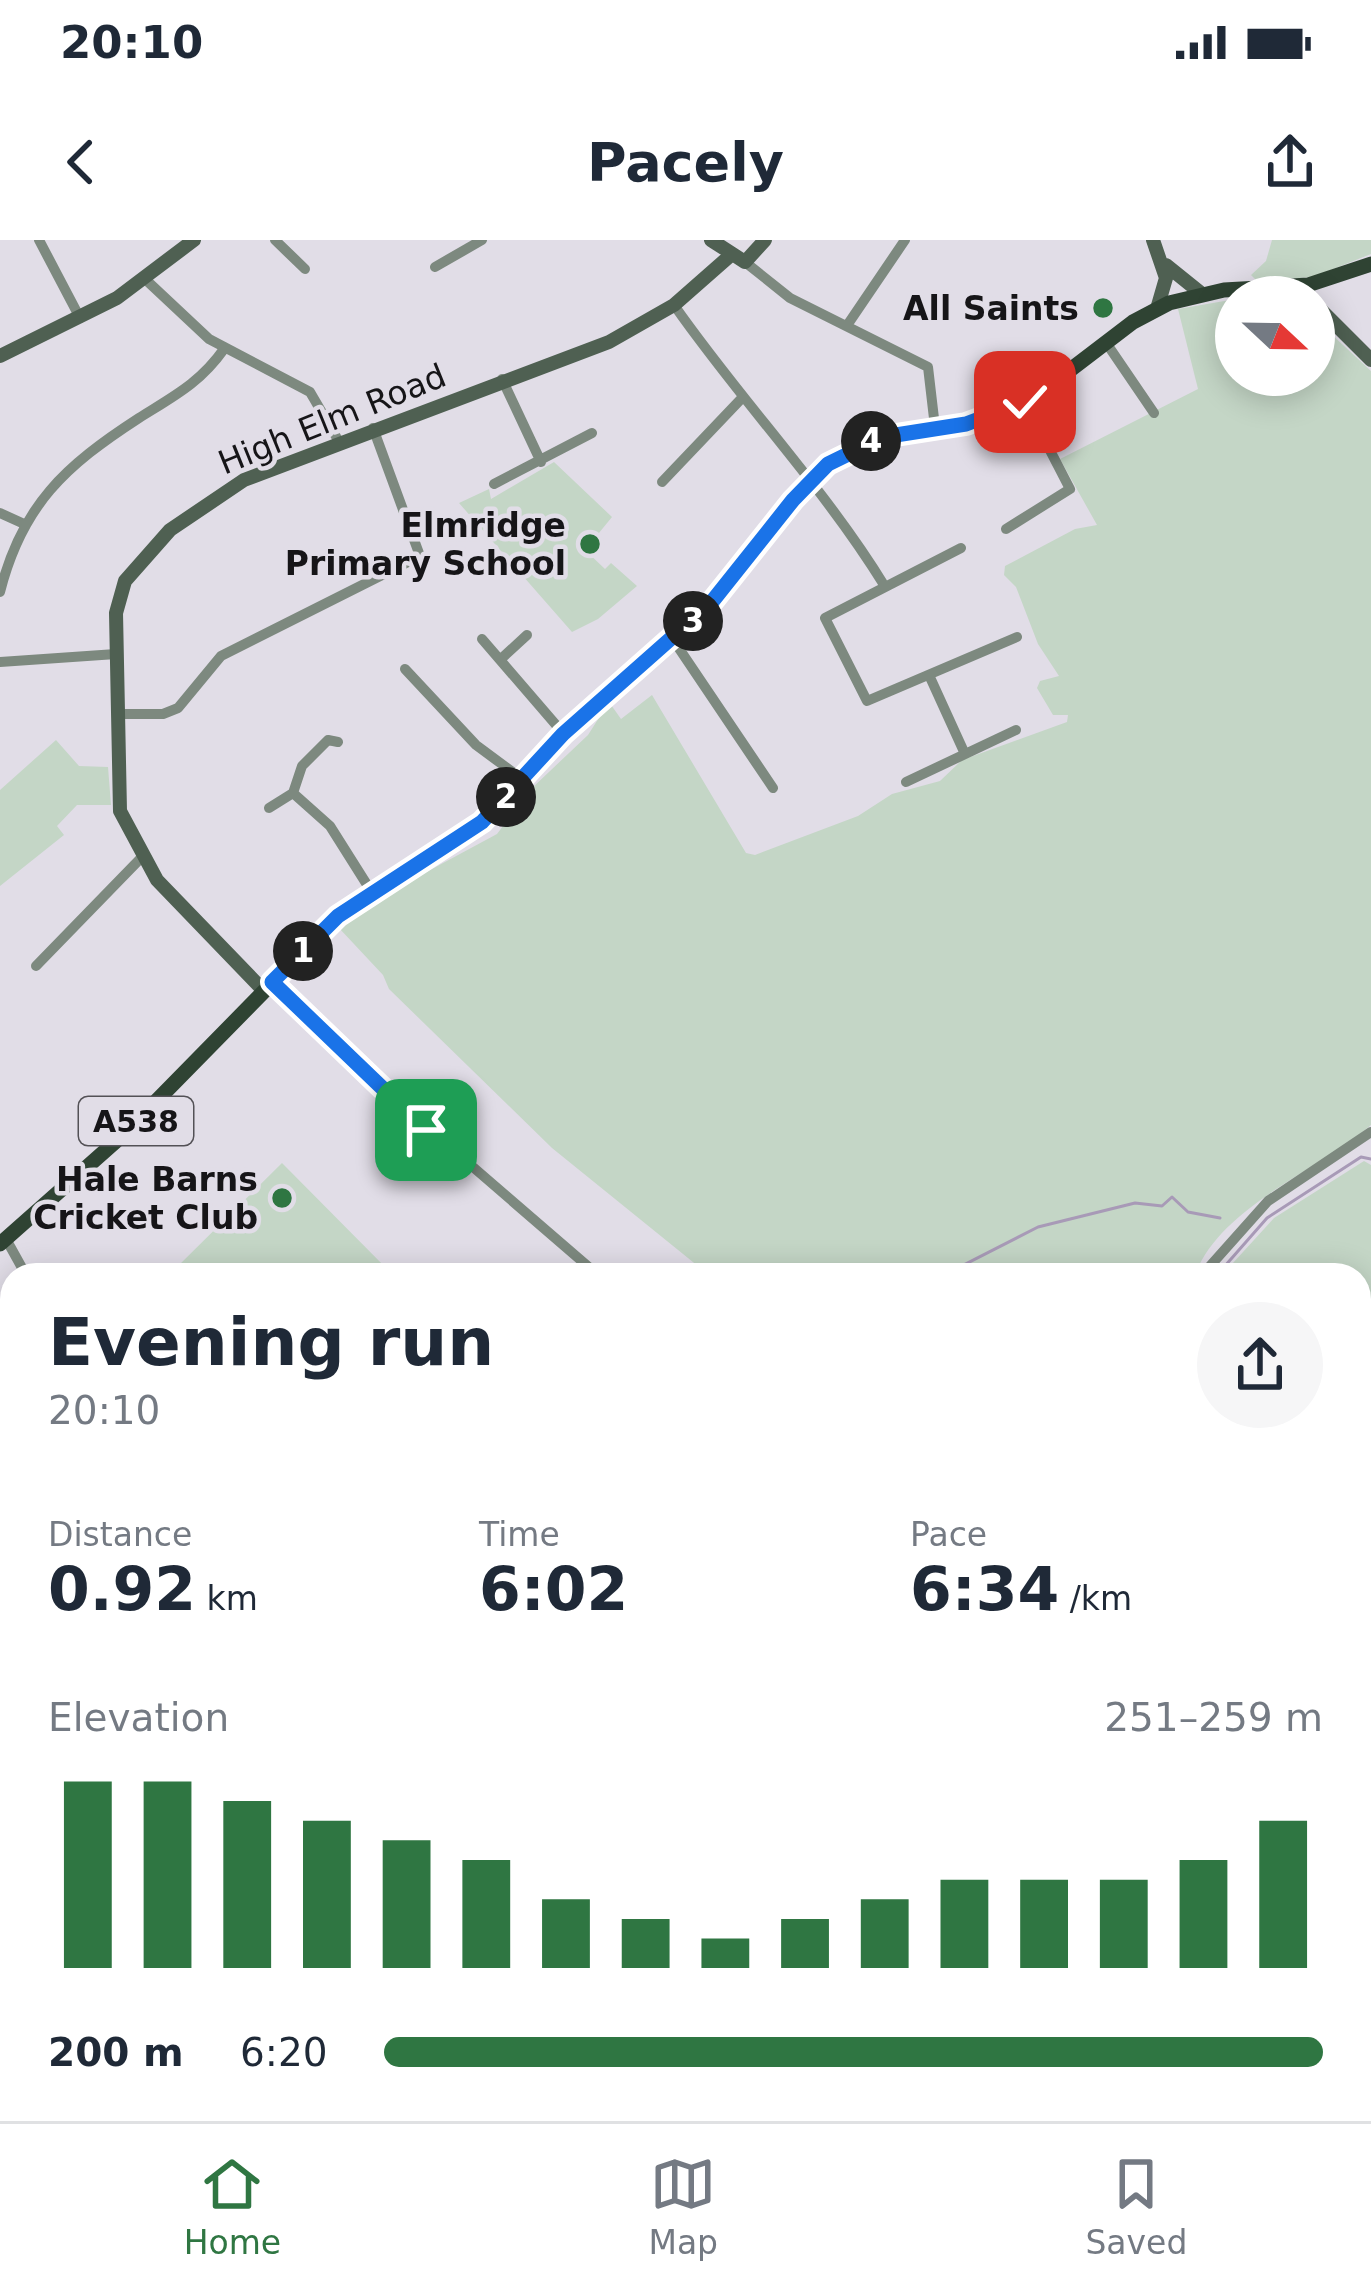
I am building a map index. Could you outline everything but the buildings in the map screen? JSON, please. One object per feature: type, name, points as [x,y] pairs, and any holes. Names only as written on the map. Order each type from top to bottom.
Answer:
[{"type":"main road","points":[[1335,283],[1371,264]]},
{"type":"main road","points":[[1157,309],[1215,294]]},
{"type":"main road","name":"A538","points":[[3,1241],[123,1135],[268,986],[370,891],[457,842],[563,734],[674,640],[741,569],[810,482],[866,443],[987,419],[1025,402],[1157,309]]},
{"type":"street","points":[[39,240],[80,318]]},
{"type":"street","points":[[0,356],[80,318],[145,279],[194,240]]},
{"type":"street","points":[[275,240],[305,269]]},
{"type":"street","points":[[435,267],[482,240]]},
{"type":"street","points":[[711,240],[790,298],[928,367],[935,428]]},
{"type":"street","name":"High Elm Road","points":[[268,986],[184,912],[141,858],[120,811],[119,597],[143,555],[219,493],[338,440],[609,342],[674,305],[766,240]]},
{"type":"street","points":[[848,324],[905,240]]},
{"type":"street","points":[[1154,240],[1166,278],[1157,309]]},
{"type":"street","points":[[1162,261],[1202,294]]},
{"type":"street","points":[[145,279],[224,349],[310,392],[338,440]]},
{"type":"street","points":[[674,305],[742,398],[842,518],[884,585]]},
{"type":"street","points":[[1335,321],[1371,360]]},
{"type":"street","points":[[1107,344],[1154,413]]},
{"type":"street","points":[[0,592],[22,524],[76,463],[196,384],[224,349]]},
{"type":"street","points":[[502,379],[541,462]]},
{"type":"street","points":[[662,482],[742,398]]},
{"type":"street","points":[[1006,529],[1070,489],[1025,402]]},
{"type":"street","points":[[117,714],[170,712],[221,656],[420,556],[373,428]]},
{"type":"street","points":[[494,484],[592,433]]},
{"type":"street","points":[[0,513],[22,524]]},
{"type":"street","points":[[961,548],[825,618],[867,701],[1016,637]]},
{"type":"street","points":[[502,658],[527,635]]},
{"type":"street","points":[[482,639],[563,734]]},
{"type":"street","points":[[674,640],[773,788]]},
{"type":"street","points":[[0,662],[116,654]]},
{"type":"street","points":[[405,669],[476,745],[522,779]]},
{"type":"street","points":[[929,675],[965,754]]},
{"type":"street","points":[[906,782],[1016,730]]},
{"type":"street","points":[[269,808],[293,794],[310,755],[328,740],[338,742]]},
{"type":"street","points":[[293,794],[330,826],[370,891]]},
{"type":"street","points":[[36,966],[141,858]]},
{"type":"street","points":[[268,986],[584,1263]]},
{"type":"street","points":[[1213,1263],[1268,1201],[1371,1132]]},
{"type":"green space","points":[[1272,240],[1371,240],[1371,254],[1316,276],[1251,275],[1266,261]]},
{"type":"green space","points":[[1215,303],[1215,396],[1335,396],[1335,338],[1371,371],[1371,1125],[1248,1210],[1226,1229],[1202,1263],[694,1263],[552,1148],[389,989],[383,975],[339,928],[380,897],[497,834],[531,789],[588,735],[609,702],[621,719],[652,695],[746,853],[755,855],[858,816],[892,794],[940,781],[962,760],[1067,722],[1068,715],[1053,715],[1037,688],[1040,681],[1059,676],[1038,644],[1016,587],[1004,575],[1005,566],[1075,529],[1097,525],[1060,459],[1198,389],[1178,309]]},
{"type":"green space","points":[[554,462],[612,517],[585,550],[605,569],[611,563],[637,586],[598,619],[572,632],[459,503],[489,489],[491,499]]},
{"type":"green space","points":[[56,740],[79,766],[108,767],[111,805],[77,805],[57,826],[64,835],[0,886],[0,790]]},
{"type":"green space","points":[[1364,1161],[1371,1165],[1371,1263],[1233,1263],[1274,1218]]},
{"type":"green space","name":"Hale Barns Cricket Club","points":[[282,1163],[381,1263],[181,1263]]},
{"type":"waterway","points":[[1228,1263],[1267,1218],[1361,1157],[1371,1159]]},
{"type":"waterway","points":[[968,1263],[1038,1227],[1135,1203],[1162,1206],[1172,1197],[1188,1212],[1220,1218]]},
{"type":"taxiway","points":[[47,2121],[57,2121]]},
{"type":"place","name":"All Saints","points":[[1103,308]]},
{"type":"place","name":"Elmridge Primary School","points":[[590,544]]},
{"type":"place","name":"Hale Barns Cricket Club","points":[[282,1198]]},
{"type":"route","points":[[426,1130],[272,982],[370,891],[457,842],[482,822],[563,734],[711,603],[828,464],[883,437],[987,419],[1025,402]]}]
